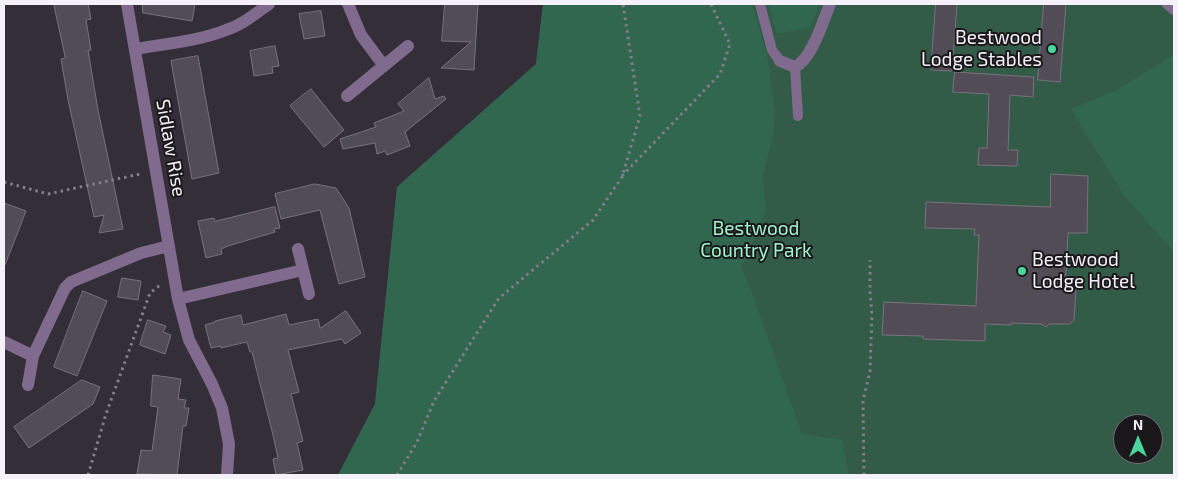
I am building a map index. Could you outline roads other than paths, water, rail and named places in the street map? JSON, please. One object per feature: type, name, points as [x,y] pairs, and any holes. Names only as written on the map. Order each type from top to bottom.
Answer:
[{"type":"street","name":"Sidlaw Rise","points":[[127,4],[178,299],[189,340],[212,384],[224,417],[229,444],[227,475]]},
{"type":"street","points":[[135,49],[211,35],[226,30],[241,23],[268,4]]},
{"type":"street","points":[[348,4],[361,35],[384,66]]},
{"type":"street","points":[[780,61],[795,68],[801,64],[810,50],[830,4]]},
{"type":"street","points":[[1168,4],[1174,9]]},
{"type":"street","points":[[347,96],[408,46]]},
{"type":"street","points":[[28,385],[33,356],[65,288],[71,282],[140,252],[169,246]]},
{"type":"street","points":[[298,249],[309,294]]},
{"type":"street","points":[[178,299],[303,270]]},
{"type":"street","points":[[4,342],[33,356]]},
{"type":"lane","points":[[760,4],[772,50],[780,61]]},
{"type":"lane","points":[[795,68],[798,116]]},
{"type":"place","name":"Bestwood Lodge Stables","points":[[1052,49]]},
{"type":"place","name":"Bestwood Lodge Hotel","points":[[1022,271]]},
{"type":"park label","name":"Bestwood Country Park","points":[[756,240]]}]
